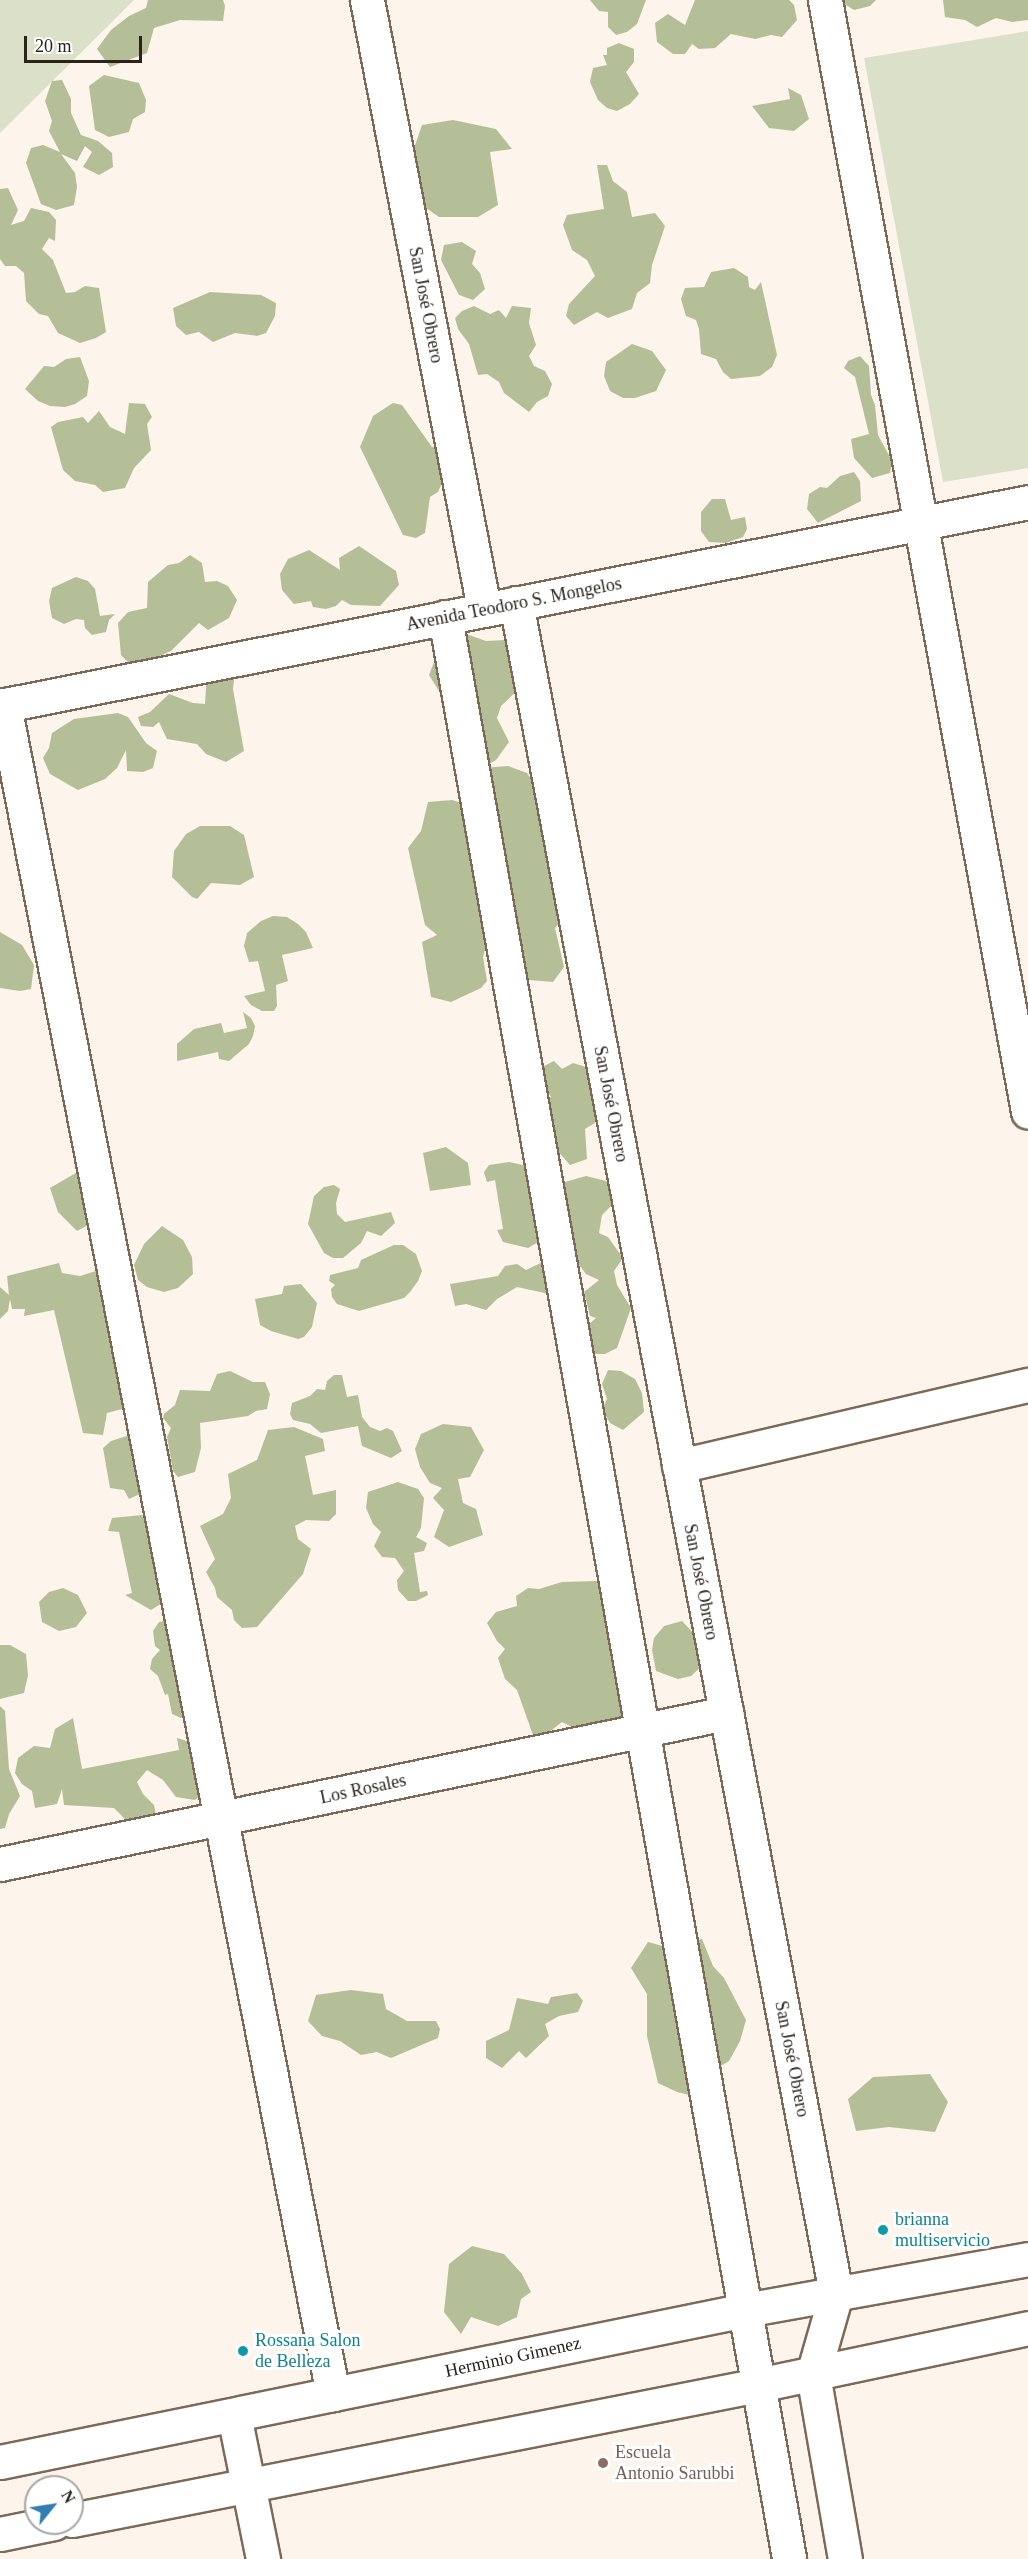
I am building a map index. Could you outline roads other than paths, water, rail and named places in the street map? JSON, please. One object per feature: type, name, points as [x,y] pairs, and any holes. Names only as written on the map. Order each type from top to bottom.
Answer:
[{"type":"street","name":"San José Obrero","points":[[367,0],[484,609]]},
{"type":"street","points":[[825,0],[1028,1112]]},
{"type":"street","name":"Avenida Teodoro S. Mongelos","points":[[2,705],[1028,502]]},
{"type":"street","name":"San José Obrero","points":[[516,603],[836,2294],[813,2374],[845,2559]]},
{"type":"street","points":[[445,617],[789,2559]]},
{"type":"street","points":[[2,705],[333,2394]]},
{"type":"street","points":[[679,1466],[1028,1385]]},
{"type":"street","name":"Los Rosales","points":[[0,1864],[726,1713]]},
{"type":"street","name":"Herminio Gimenez","points":[[0,2462],[745,2310],[1028,2259]]},
{"type":"street","points":[[84,2518],[813,2374],[1028,2328]]},
{"type":"street","points":[[234,2415],[263,2559]]},
{"type":"street","points":[[0,2534],[24,2529]]},
{"type":"place","name":"brianna multiservicio","points":[[883,2230]]},
{"type":"place","name":"Rossana Salon de Belleza","points":[[243,2351]]},
{"type":"place","name":"Escuela Antonio Sarubbi","points":[[603,2463]]}]
